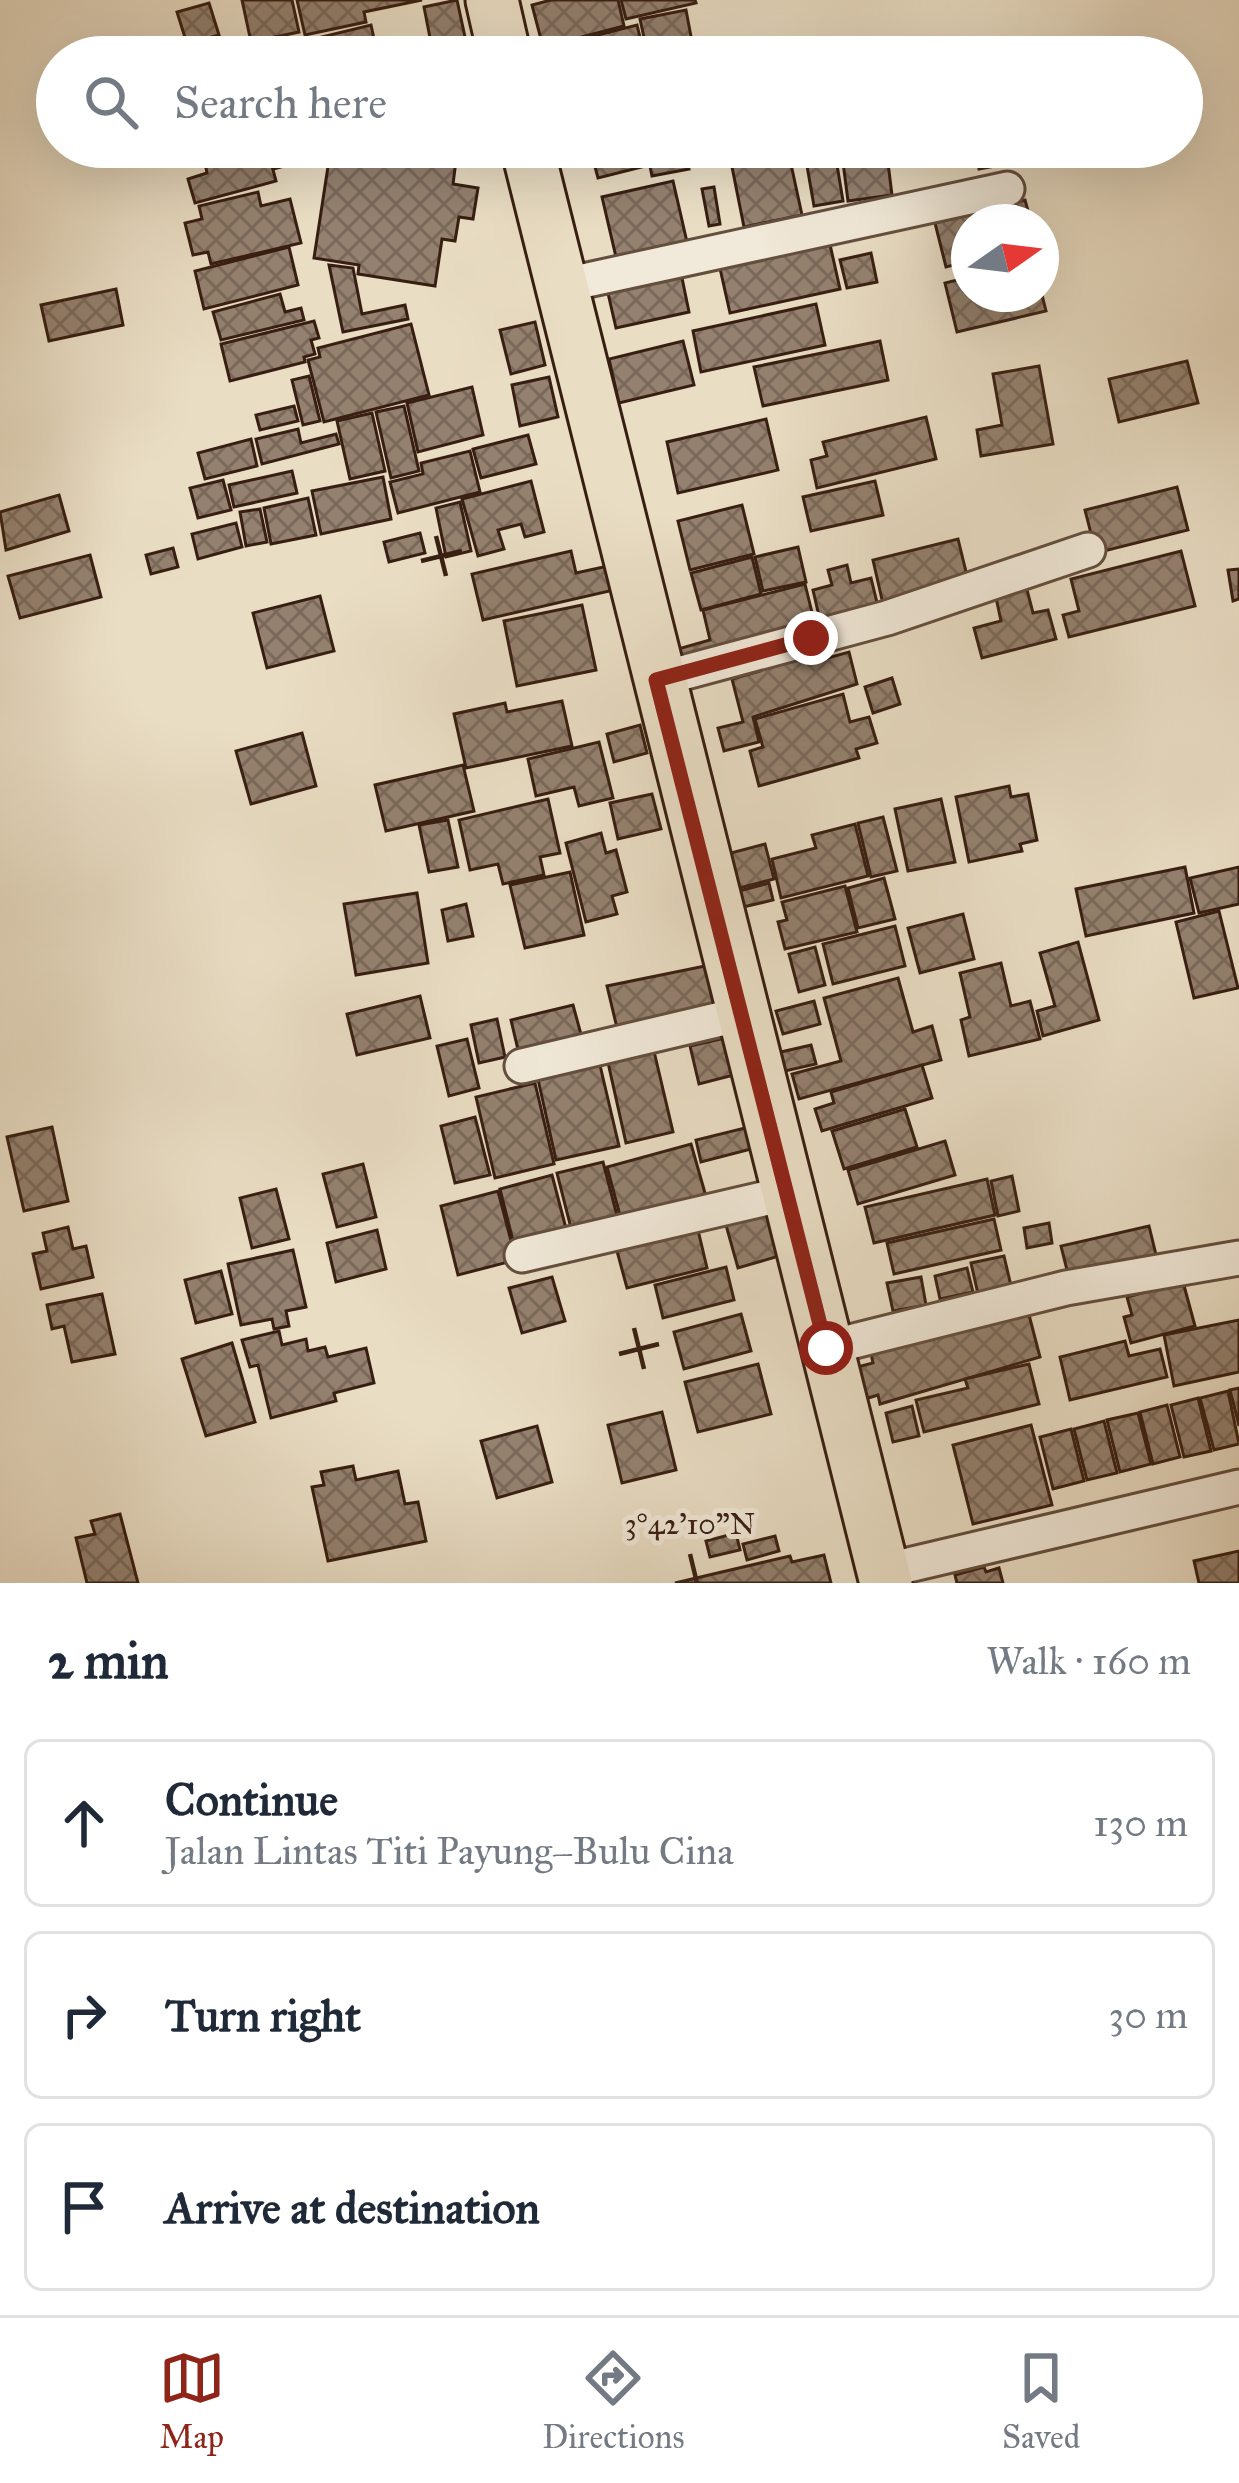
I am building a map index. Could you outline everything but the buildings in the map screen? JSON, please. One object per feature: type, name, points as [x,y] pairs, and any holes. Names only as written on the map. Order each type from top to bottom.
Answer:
[{"type":"main road","points":[[492,0],[501,36]]},
{"type":"main road","points":[[532,168],[656,680],[884,1577]]},
{"type":"street","points":[[560,286],[1007,189]]},
{"type":"street","points":[[656,680],[886,618],[1088,550]]},
{"type":"street","points":[[522,1066],[742,1014]]},
{"type":"street","points":[[522,1255],[789,1193]]},
{"type":"street","points":[[826,1348],[1066,1288],[1239,1258]]},
{"type":"street","points":[[884,1577],[1239,1486]]},
{"type":"route","points":[[811,638],[656,680],[826,1348]]}]
